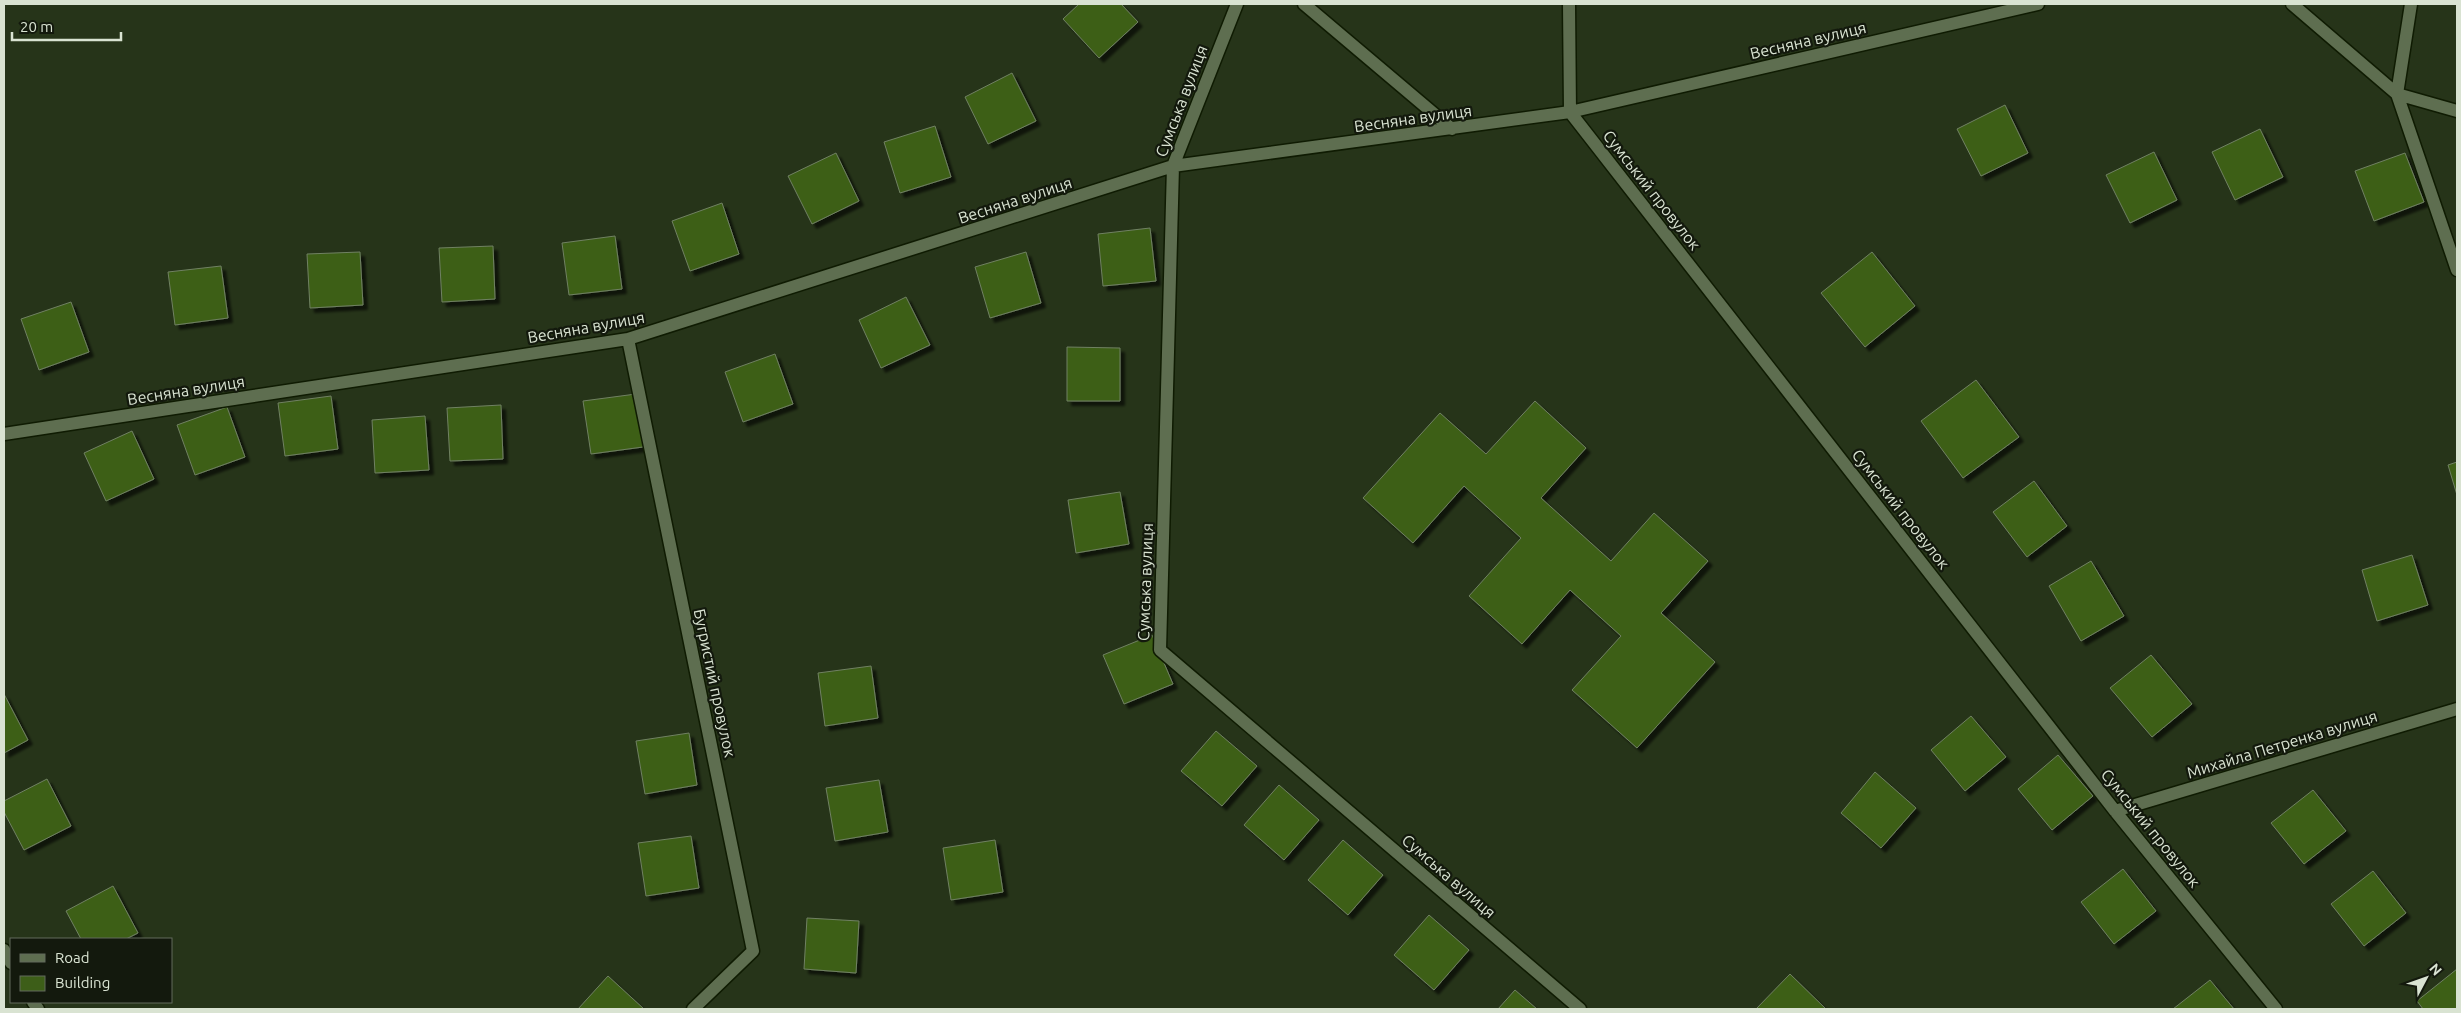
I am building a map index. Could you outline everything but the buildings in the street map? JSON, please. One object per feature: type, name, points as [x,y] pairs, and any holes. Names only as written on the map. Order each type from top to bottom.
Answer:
[{"type":"street","name":"Сумська вулиця","points":[[1237,4],[1173,166],[1160,650],[1580,1009]]},
{"type":"street","points":[[1304,4],[1452,129]]},
{"type":"street","points":[[1569,4],[1570,112]]},
{"type":"street","name":"Весняна вулиця","points":[[4,434],[628,339],[1173,166],[1570,112],[2038,4]]},
{"type":"street","points":[[2292,4],[2397,94],[2457,111]]},
{"type":"street","points":[[2411,4],[2397,94],[2457,270]]},
{"type":"street","name":"Сумський провулок","points":[[1570,112],[2115,810],[2276,1009]]},
{"type":"street","name":"Бугристий провулок","points":[[628,339],[753,951],[693,1009]]},
{"type":"street","name":"Михайла Петренка вулиця","points":[[2115,810],[2457,709]]},
{"type":"street","points":[[4,950],[10,961]]}]
